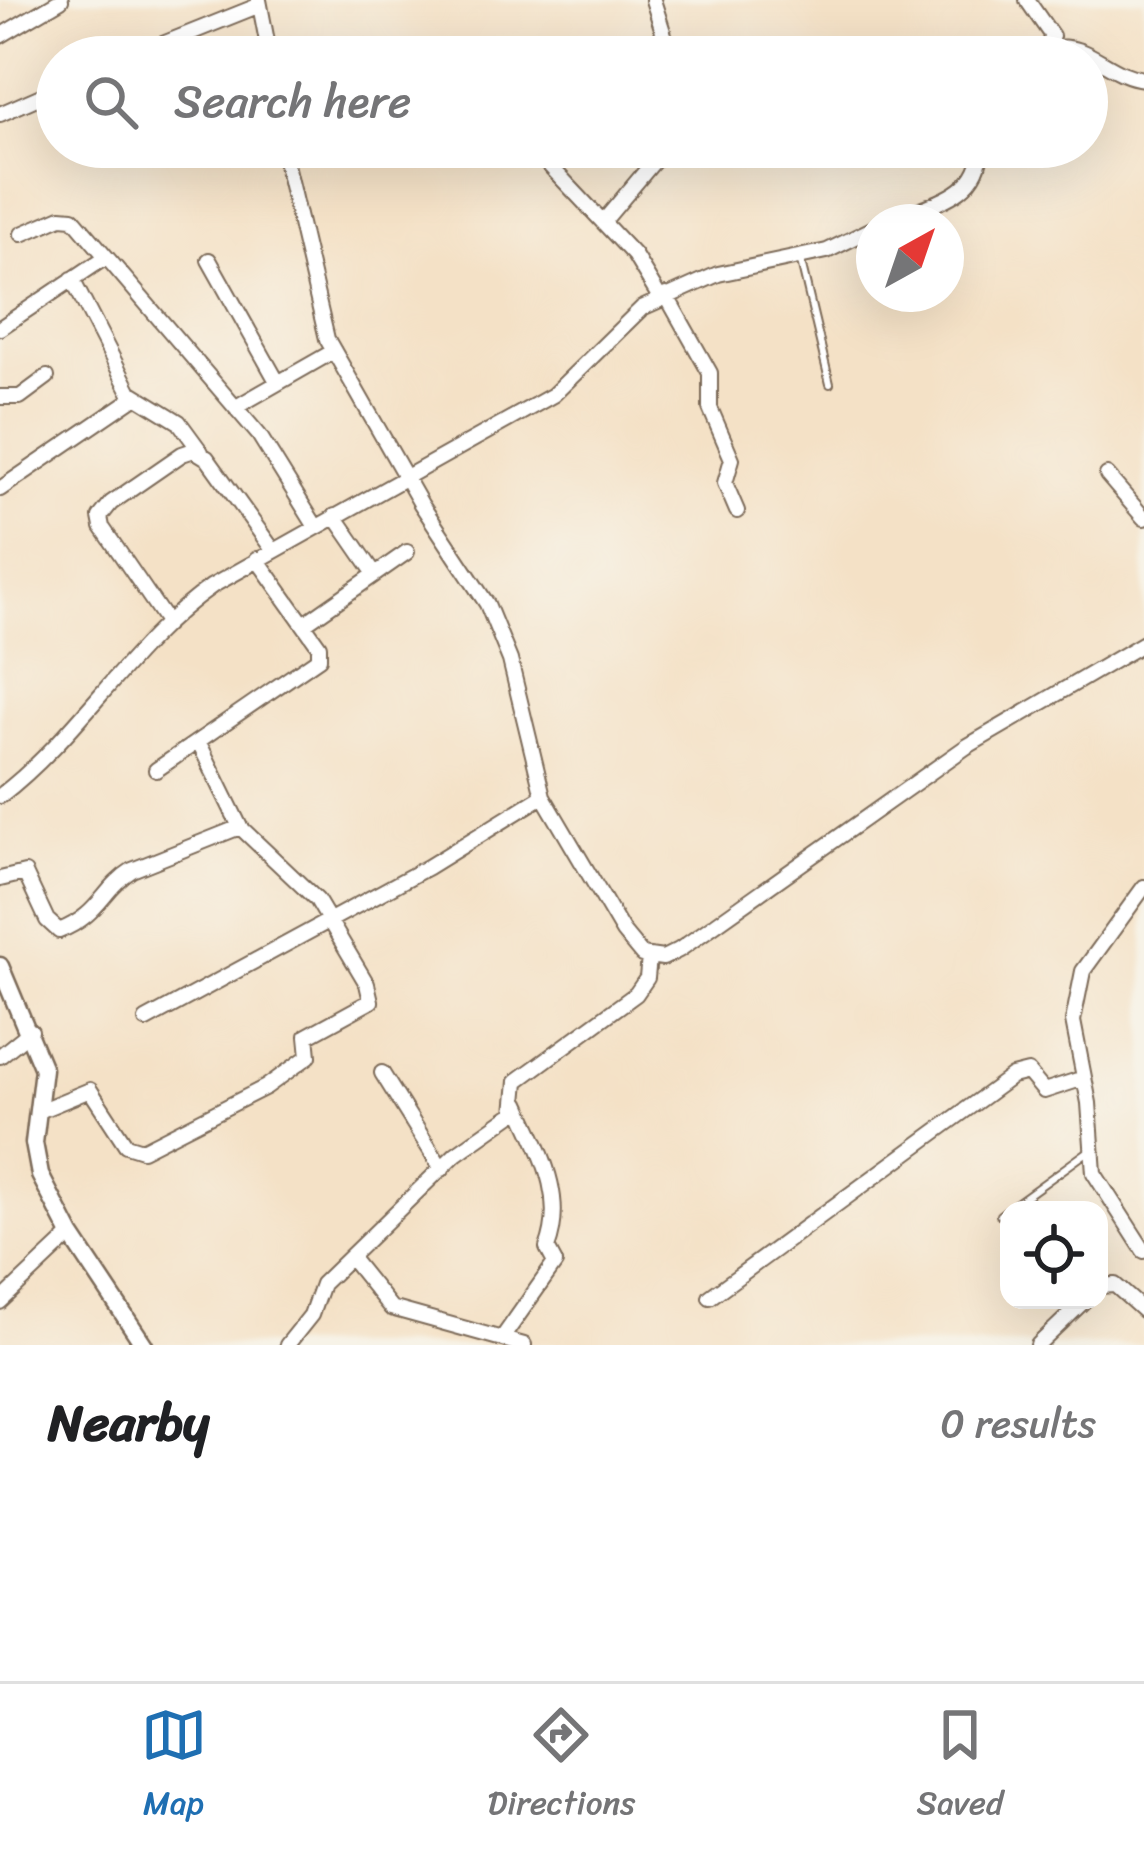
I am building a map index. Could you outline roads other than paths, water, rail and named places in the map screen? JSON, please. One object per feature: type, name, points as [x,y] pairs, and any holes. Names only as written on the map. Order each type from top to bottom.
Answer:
[{"type":"street","points":[[20,0],[28,19]]},
{"type":"street","points":[[0,36],[61,0]]},
{"type":"street","points":[[653,0],[664,36]]},
{"type":"street","points":[[180,36],[259,3],[266,36]]},
{"type":"street","points":[[1036,3],[1052,36]]},
{"type":"street","points":[[1108,63],[1144,79]]},
{"type":"street","points":[[0,114],[36,98]]},
{"type":"street","points":[[287,168],[322,328],[497,624],[536,753],[543,796],[623,932],[649,957]]},
{"type":"street","points":[[552,168],[643,267],[710,373],[710,408],[730,452],[725,483],[736,511]]},
{"type":"street","points":[[603,222],[649,168]]},
{"type":"street","points":[[932,204],[958,194],[979,168]]},
{"type":"street","points":[[22,234],[68,216],[236,407],[316,527]]},
{"type":"street","points":[[0,796],[62,740],[167,622],[257,559],[553,395],[642,308],[663,296],[718,274],[800,259],[856,236]]},
{"type":"street","points":[[0,328],[106,257]]},
{"type":"street","points":[[209,260],[278,383]]},
{"type":"street","points":[[72,280],[135,397],[179,422],[273,550]]},
{"type":"street","points":[[236,407],[334,351]]},
{"type":"street","points":[[0,397],[20,397],[47,377]]},
{"type":"street","points":[[0,489],[135,397]]},
{"type":"street","points":[[167,622],[102,527],[100,517],[111,503],[182,454],[201,452]]},
{"type":"street","points":[[1107,475],[1144,518]]},
{"type":"street","points":[[335,516],[375,574]]},
{"type":"street","points":[[304,624],[406,552]]},
{"type":"street","points":[[155,770],[316,663],[319,646],[257,559]]},
{"type":"street","points":[[649,957],[679,950],[966,747],[1144,643]]},
{"type":"street","points":[[38,1111],[91,1090],[135,1151],[266,1087],[309,1056],[308,1036],[371,1001],[329,917],[298,879],[240,827],[198,741]]},
{"type":"street","points":[[146,1021],[428,867],[543,796]]},
{"type":"street","points":[[0,879],[25,873],[47,920],[59,932],[99,908],[116,880],[132,870],[240,827]]},
{"type":"street","points":[[1144,887],[1078,984],[1073,1021],[1099,1185],[1144,1251]]},
{"type":"street","points":[[502,1336],[555,1263],[547,1248],[555,1220],[552,1181],[514,1084],[640,990],[649,957]]},
{"type":"street","points":[[0,965],[43,1069],[35,1156],[71,1234],[144,1345]]},
{"type":"street","points":[[0,1056],[31,1031]]},
{"type":"street","points":[[710,1297],[1012,1076],[1025,1070],[1044,1091],[1084,1078]]},
{"type":"street","points":[[382,1073],[442,1169]]},
{"type":"street","points":[[287,1345],[311,1315],[322,1284],[442,1169],[514,1113],[518,1103]]},
{"type":"street","points":[[0,1302],[71,1234]]},
{"type":"street","points":[[350,1257],[391,1308],[524,1345]]},
{"type":"street","points":[[1108,1285],[1115,1285],[1144,1311]]},
{"type":"street","points":[[1038,1345],[1075,1309]]},
{"type":"lane","points":[[800,259],[830,384]]},
{"type":"lane","points":[[1019,1201],[1093,1148]]}]
